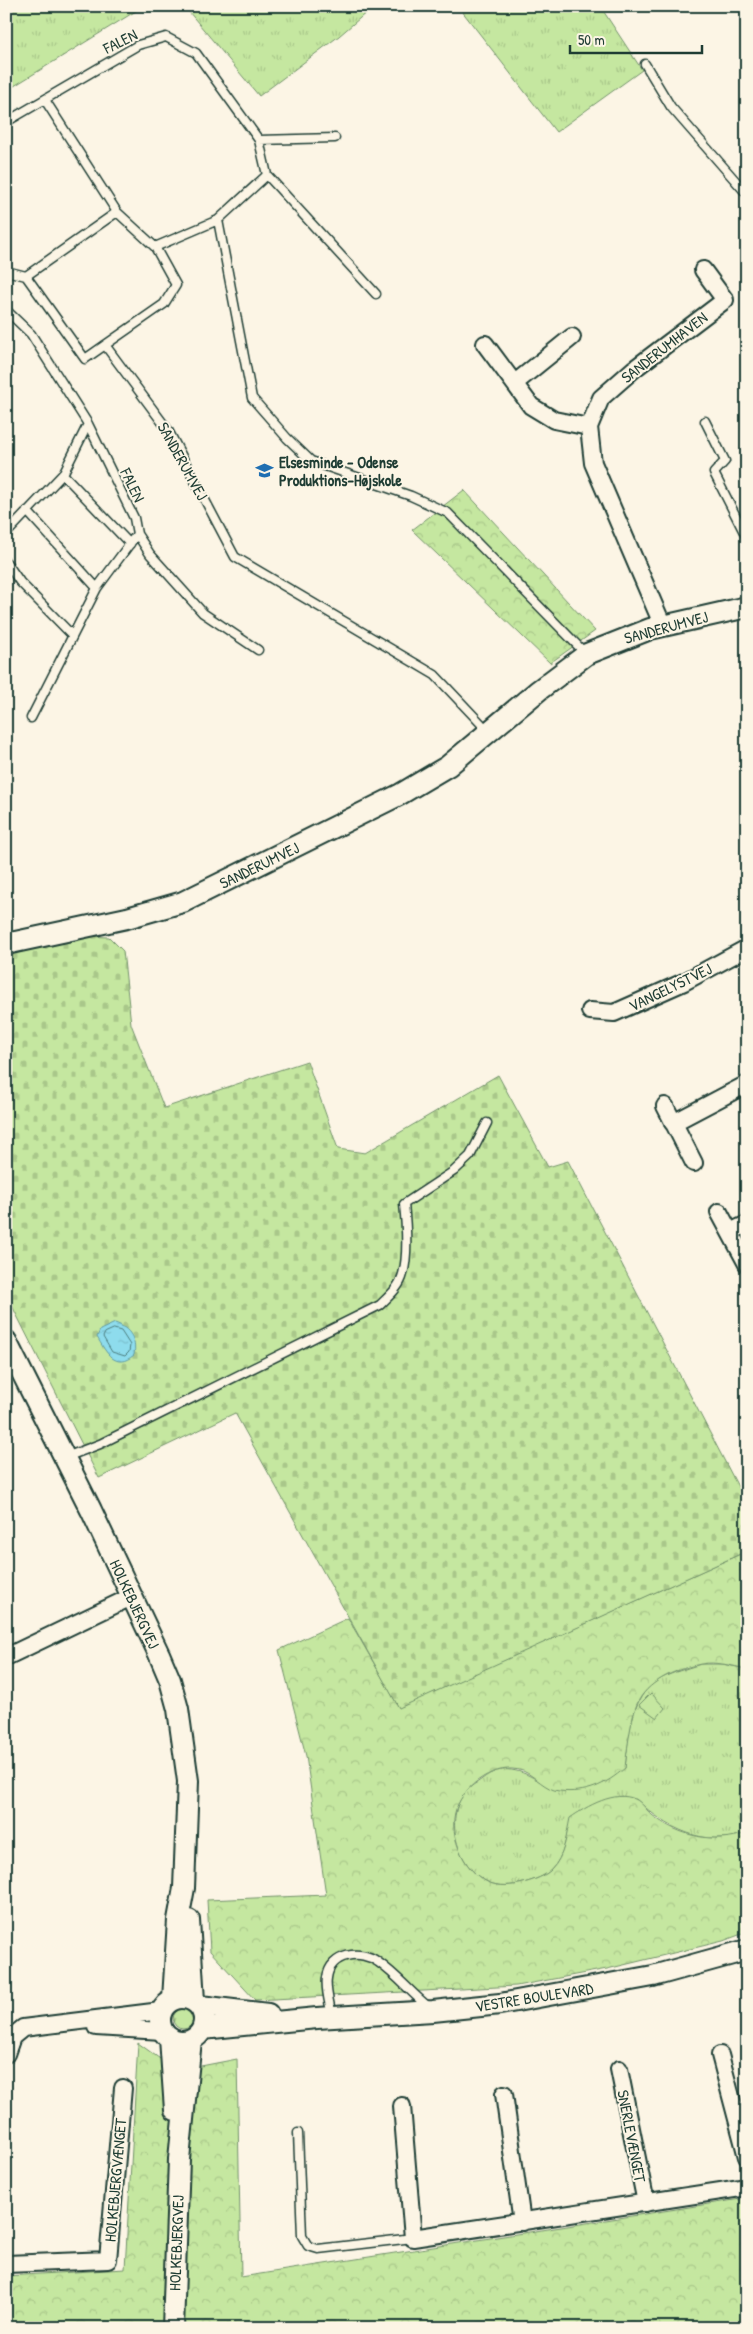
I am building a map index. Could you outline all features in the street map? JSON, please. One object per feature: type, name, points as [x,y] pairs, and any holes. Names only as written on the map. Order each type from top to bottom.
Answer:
[{"type":"street","name":"SANDERUMHAVEN","points":[[662,626],[593,464],[589,428],[601,398],[634,369],[725,300],[703,270]]},
{"type":"street","points":[[514,383],[572,337]]},
{"type":"street","points":[[485,344],[531,406],[554,420],[589,428]]},
{"type":"street","name":"SANDERUMVEJ","points":[[6,944],[145,914],[183,902],[399,795],[448,766],[539,690],[587,654],[620,640],[662,626],[747,607]]},
{"type":"street","name":"VANGELYSTVEJ","points":[[590,1011],[614,1013],[684,982],[747,948]]},
{"type":"street","points":[[673,1123],[747,1084]]},
{"type":"street","points":[[665,1106],[694,1163]]},
{"type":"street","points":[[720,1212],[747,1264]]},
{"type":"street","points":[[730,1232],[747,1224]]},
{"type":"street","name":"HOLKEBJERGVEJ","points":[[6,1341],[170,1680],[178,1709],[188,1781],[184,1888],[178,1920],[167,2020],[179,2159]]},
{"type":"street","points":[[6,1657],[131,1597]]},
{"type":"street","name":"HOLKEBJERGVEJ","points":[[184,1888],[189,1918],[197,2003]]},
{"type":"street","name":"VESTRE BOULEVARD","points":[[197,2035],[325,2017],[433,2011],[500,2004],[576,1992],[653,1976],[747,1950]]},
{"type":"street","points":[[6,2054],[12,2037],[24,2028],[59,2024],[167,2020],[187,1998],[197,2003],[204,2017],[197,2035],[177,2042],[167,2020]]},
{"type":"street","name":"VESTRE BOULEVARD","points":[[197,2003],[325,2017]]},
{"type":"street","name":"HOLKEBJERGVEJ","points":[[173,2328],[179,2159],[197,2035]]},
{"type":"street","points":[[720,2054],[747,2157]]},
{"type":"street","name":"SNERLEVÆNGET","points":[[619,2069],[646,2203]]},
{"type":"street","name":"HOLKEBJERGVÆNGET","points":[[6,2264],[108,2260],[123,2088]]},
{"type":"street","points":[[504,2094],[522,2222]]},
{"type":"street","points":[[402,2106],[414,2238]]},
{"type":"street","name":"SNERLEVÆNGET","points":[[414,2238],[747,2187]]},
{"type":"lane","name":"FALEN","points":[[6,122],[138,45],[166,37],[196,53],[259,140],[267,175],[376,294]]},
{"type":"lane","points":[[645,64],[671,107],[747,194]]},
{"type":"lane","points":[[6,272],[26,276],[85,359],[164,304],[176,285],[155,247],[117,212],[45,100]]},
{"type":"lane","points":[[259,140],[335,138]]},
{"type":"lane","points":[[155,247],[218,220],[267,175]]},
{"type":"lane","points":[[26,276],[117,212]]},
{"type":"lane","points":[[218,220],[252,398],[310,461],[411,496],[448,514],[587,654]]},
{"type":"lane","name":"FALEN","points":[[6,310],[31,334],[88,424],[134,518],[137,534],[150,554],[203,613],[258,650]]},
{"type":"lane","name":"SANDERUMVEJ","points":[[105,345],[168,430],[234,557],[435,675],[490,732]]},
{"type":"lane","points":[[705,421],[725,461],[714,473],[747,538]]},
{"type":"lane","points":[[6,534],[63,474],[88,424]]},
{"type":"lane","points":[[63,474],[130,544]]},
{"type":"lane","points":[[27,511],[97,588]]},
{"type":"lane","points":[[31,718],[97,588],[137,534]]},
{"type":"lane","points":[[6,562],[20,582],[72,635]]},
{"type":"lane","points":[[64,1458],[108,1440],[380,1305],[394,1291],[403,1275],[406,1224],[404,1204],[454,1171],[470,1156],[487,1123]]},
{"type":"lane","points":[[325,2017],[326,1978],[330,1968],[341,1958],[355,1953],[367,1955],[378,1961],[433,2011]]},
{"type":"lane","name":"SNERLEVÆNGET","points":[[298,2133],[302,2236],[308,2246],[318,2249],[414,2238]]},
{"type":"green space","points":[[6,6],[144,6],[6,91]]},
{"type":"green space","points":[[184,6],[374,6],[339,36],[259,96]]},
{"type":"green space","points":[[458,6],[600,6],[642,70],[556,132]]},
{"type":"green space","points":[[464,490],[595,631],[550,663],[412,530]]},
{"type":"green space","points":[[82,936],[109,937],[123,951],[131,1024],[164,1108],[307,1061],[338,1149],[365,1153],[498,1075],[548,1167],[568,1161],[747,1504],[747,1551],[399,1708],[235,1413],[99,1478],[6,1294],[6,956]]},
{"type":"green space","points":[[747,1551],[747,1669],[718,1663],[701,1664],[675,1672],[650,1686],[636,1706],[625,1768],[603,1784],[587,1790],[559,1791],[545,1786],[523,1771],[513,1769],[492,1772],[466,1791],[460,1800],[454,1819],[454,1831],[461,1854],[475,1873],[483,1880],[502,1885],[515,1885],[527,1882],[549,1872],[556,1864],[562,1852],[570,1818],[593,1804],[619,1796],[635,1799],[663,1823],[686,1833],[710,1838],[722,1838],[747,1833],[747,1932],[723,1941],[607,1969],[516,1986],[255,2000],[210,1951],[207,1900],[326,1895],[306,1756],[279,1650],[348,1618],[399,1707]]},
{"type":"green space","points":[[701,1664],[722,1664],[747,1669],[747,1833],[716,1838],[701,1837],[687,1833],[660,1819],[636,1799],[571,1818],[564,1845],[556,1864],[546,1874],[536,1879],[514,1885],[497,1885],[481,1878],[471,1869],[457,1844],[455,1829],[455,1815],[459,1802],[468,1789],[489,1774],[504,1770],[526,1774],[541,1782],[625,1768],[634,1712],[644,1693],[651,1685],[662,1678]]},
{"type":"green space","points":[[651,1693],[665,1708],[657,1718],[639,1705]]},
{"type":"green space","points":[[183,2009],[190,2012],[193,2019],[190,2026],[183,2029],[176,2026],[173,2019],[176,2012]]},
{"type":"green space","points":[[138,2043],[163,2061],[201,2066],[237,2059],[241,2277],[747,2198],[747,2322],[706,2328],[6,2328],[6,2276],[125,2269]]},
{"type":"water","points":[[115,1323],[125,1328],[131,1335],[135,1350],[134,1355],[121,1361],[112,1358],[108,1354],[97,1337],[100,1330]]},
{"type":"place","name":"Elsesminde - Odense Produktions-Højskole","points":[[265,471]]}]
